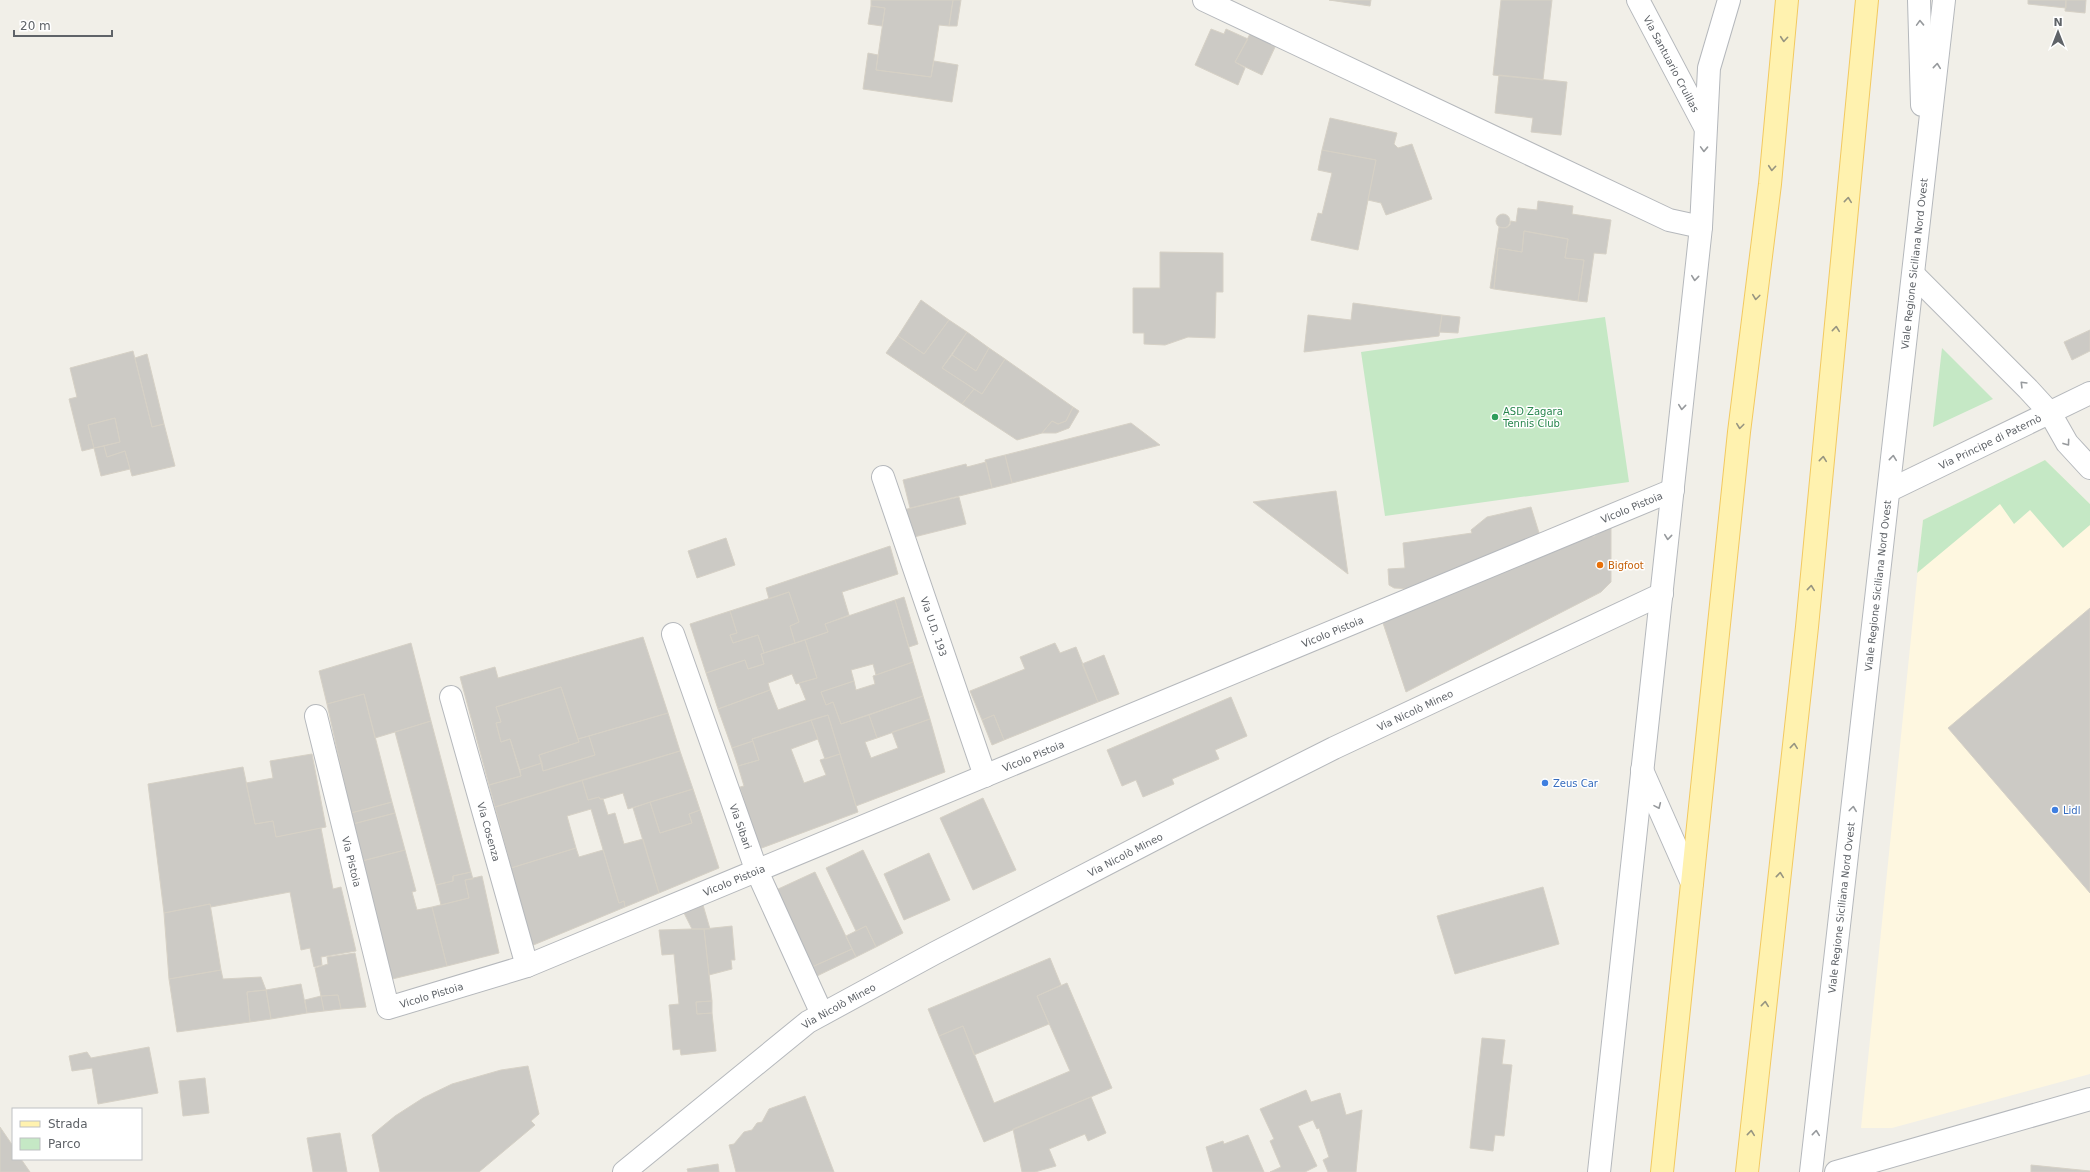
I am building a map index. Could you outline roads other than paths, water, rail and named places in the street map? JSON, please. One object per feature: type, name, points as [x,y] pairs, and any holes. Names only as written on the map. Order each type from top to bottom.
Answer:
[{"type":"main road","points":[[1662,1172],[1738,440],[1770,184],[1787,0]]},
{"type":"main road","points":[[1747,1172],[1807,627],[1868,0]]},
{"type":"street","points":[[1204,0],[1669,220],[1701,227]]},
{"type":"street","name":"Via Santuario Cruillas","points":[[1638,0],[1705,127]]},
{"type":"street","points":[[1599,1172],[1701,227],[1705,127],[1714,0]]},
{"type":"street","points":[[1709,68],[1729,0]]},
{"type":"street","points":[[1919,0],[1924,188]]},
{"type":"street","name":"Viale Regione Siciliana Nord Ovest","points":[[1811,1172],[1890,490],[1944,0]]},
{"type":"street","points":[[1914,275],[2050,413],[2067,443],[2090,468]]},
{"type":"street","name":"Via Principe di Paternò","points":[[1890,490],[2090,393]]},
{"type":"street","name":"Via U.D. 193","points":[[883,477],[985,776]]},
{"type":"street","name":"Vicolo Pistoia","points":[[388,1008],[527,966],[756,869],[985,776],[1673,490]]},
{"type":"street","name":"Via Nicolò Mineo","points":[[624,1172],[808,1022],[822,1014],[976,931],[1334,748],[1662,594]]},
{"type":"street","name":"Via Sibari","points":[[673,634],[756,869],[822,1014]]},
{"type":"street","name":"Via Cosenza","points":[[451,697],[527,966]]},
{"type":"street","name":"Via Pistoia","points":[[316,716],[388,1008]]},
{"type":"street","points":[[1642,770],[1692,883]]},
{"type":"street","points":[[1836,1172],[2090,1099]]},
{"type":"place","name":"ASD Zagara Tennis Club","points":[[1495,417]]},
{"type":"place","name":"Bigfoot","points":[[1600,565]]},
{"type":"place","name":"Zeus Car","points":[[1545,783]]},
{"type":"place","name":"Lidl","points":[[2055,810]]}]
